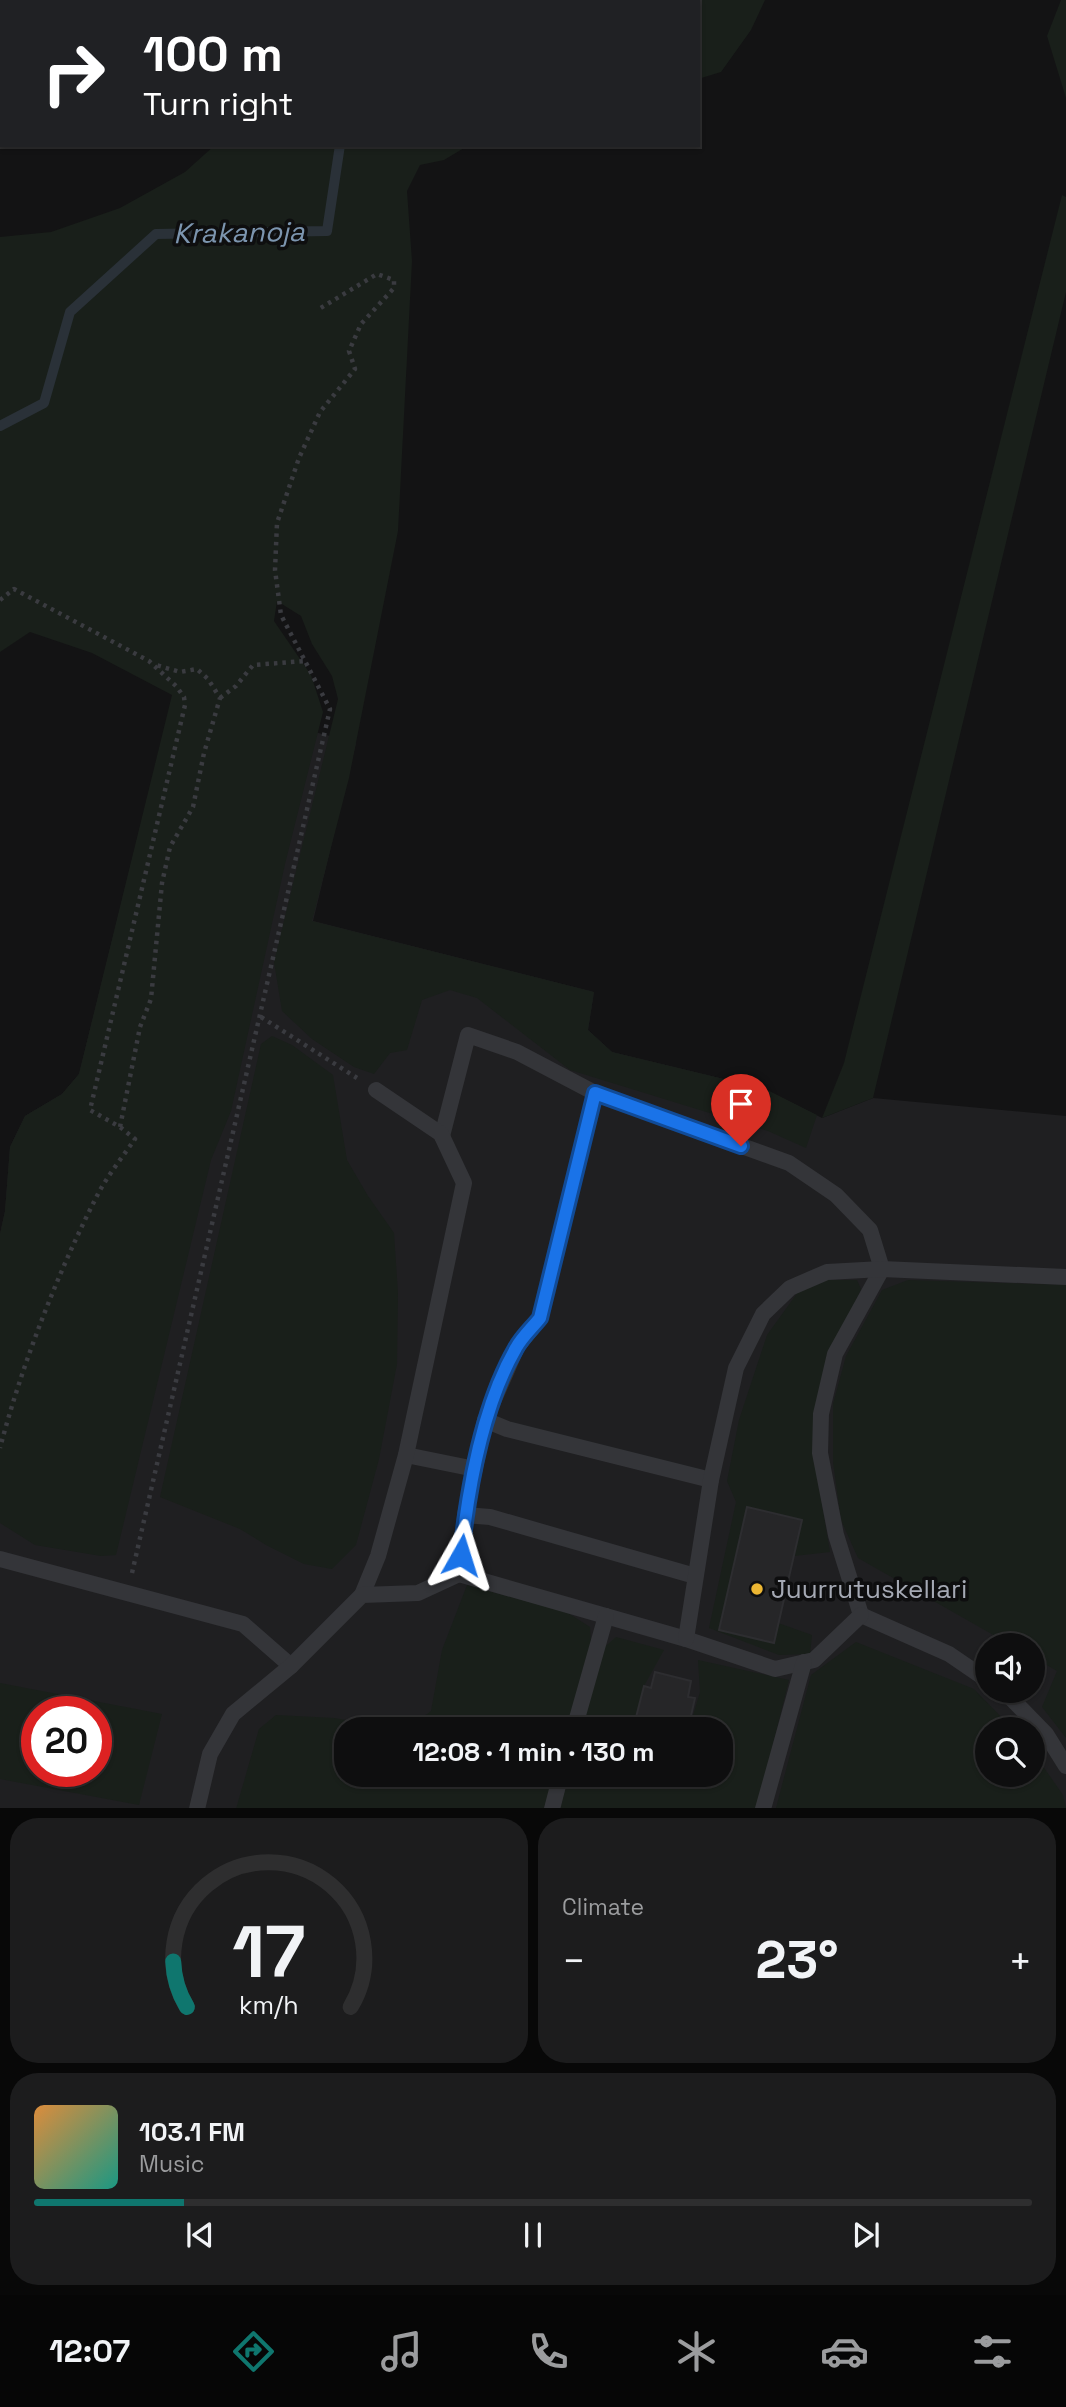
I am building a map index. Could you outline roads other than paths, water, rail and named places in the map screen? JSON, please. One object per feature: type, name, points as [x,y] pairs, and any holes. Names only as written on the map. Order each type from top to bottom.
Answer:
[{"type":"lane","points":[[442,1136],[468,1035],[517,1052],[595,1093],[789,1163],[836,1195],[870,1230],[882,1269],[835,1354],[821,1414],[820,1453],[836,1535],[861,1615],[948,1654],[975,1672]]},
{"type":"lane","points":[[197,1808],[209,1754],[233,1714],[291,1666],[362,1595],[378,1556],[406,1455],[464,1183],[442,1136],[376,1090]]},
{"type":"lane","points":[[458,1574],[465,1515],[485,1420],[517,1347],[540,1318],[595,1093]]},
{"type":"lane","points":[[686,1639],[711,1480],[736,1368],[763,1314],[790,1288],[827,1272],[882,1269],[1066,1278]]},
{"type":"lane","points":[[485,1420],[507,1429],[711,1480]]},
{"type":"lane","points":[[406,1455],[475,1469]]},
{"type":"lane","points":[[465,1515],[490,1517],[695,1576]]},
{"type":"lane","points":[[0,1559],[243,1625],[291,1666]]},
{"type":"lane","points":[[362,1595],[418,1593],[458,1574],[686,1639],[775,1669],[814,1660],[861,1615]]},
{"type":"lane","points":[[577,1717],[606,1616]]},
{"type":"lane","points":[[762,1808],[804,1662]]},
{"type":"lane","points":[[1016,1703],[1046,1734],[1066,1766]]},
{"type":"lane","points":[[552,1808],[558,1787]]},
{"type":"waterway","name":"Krakanoja","points":[[0,426],[44,403],[70,312],[156,234],[327,231],[340,147]]},
{"type":"place","name":"Juurrutuskellari","points":[[757,1589]]}]
